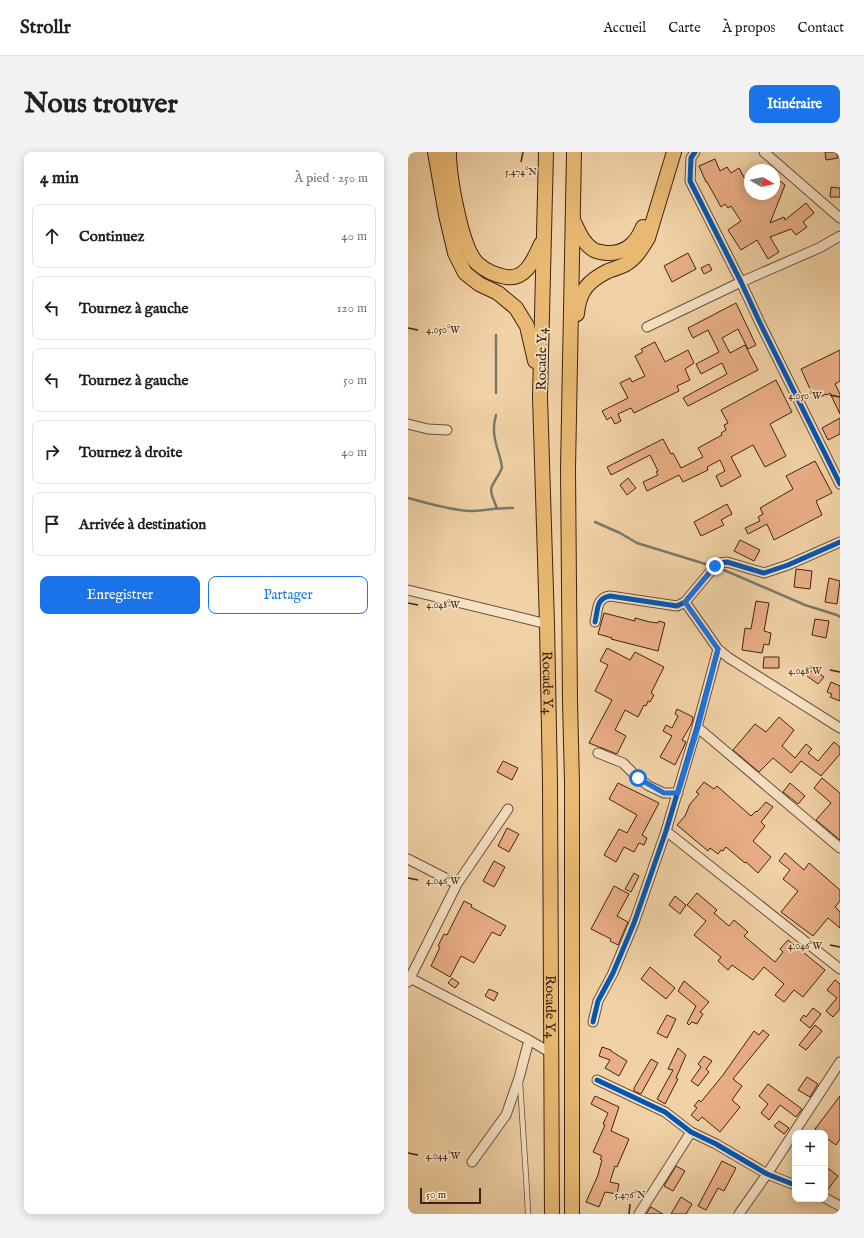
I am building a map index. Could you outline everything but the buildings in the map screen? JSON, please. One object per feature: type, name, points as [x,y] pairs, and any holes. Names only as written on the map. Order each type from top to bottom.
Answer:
[{"type":"highway","points":[[435,152],[446,215],[455,253],[465,273],[479,284],[498,293],[516,308],[527,326],[534,355],[540,397]]},
{"type":"highway","points":[[449,152],[457,210],[466,243],[477,264],[494,275],[510,277],[524,273],[534,260],[543,238]]},
{"type":"highway","name":"Rocade Y4","points":[[546,152],[540,397],[547,624],[550,790],[552,1214]]},
{"type":"highway","name":"Rocade Y4","points":[[572,1214],[572,783],[568,477],[574,152]]},
{"type":"highway","points":[[572,218],[584,240],[594,250],[612,253],[622,252],[631,246],[640,235],[646,220],[666,152]]},
{"type":"highway","points":[[570,384],[577,306],[583,290],[594,279],[626,264],[640,251],[648,238],[674,152]]},
{"type":"street","points":[[695,152],[691,158],[690,181],[840,484]]},
{"type":"street","points":[[764,152],[840,218]]},
{"type":"street","points":[[647,327],[741,282],[819,248],[840,236]]},
{"type":"street","points":[[408,424],[428,429],[447,430]]},
{"type":"street","points":[[596,622],[599,603],[604,597],[610,596],[677,606],[685,602],[715,566],[720,563],[727,562],[764,573],[788,565],[840,542]]},
{"type":"street","points":[[408,590],[547,624]]},
{"type":"street","points":[[685,602],[718,649],[729,658],[840,728]]},
{"type":"street","points":[[593,1022],[598,1001],[613,973],[634,923],[666,831],[698,727],[718,649]]},
{"type":"street","points":[[698,727],[840,848]]},
{"type":"street","points":[[598,753],[623,763],[638,778],[649,786],[664,793],[678,793]]},
{"type":"street","points":[[508,809],[457,884],[409,979],[529,1040],[551,1053]]},
{"type":"street","points":[[666,831],[840,970]]},
{"type":"street","points":[[408,859],[457,884]]},
{"type":"street","points":[[472,1162],[506,1115],[519,1078],[529,1040]]},
{"type":"street","points":[[739,1214],[840,1062]]},
{"type":"street","points":[[597,1080],[665,1112],[692,1132],[716,1144],[767,1174],[792,1185]]},
{"type":"street","points":[[639,1214],[692,1132]]},
{"type":"street","points":[[828,1200],[840,1206]]},
{"type":"lane","points":[[519,1078],[528,1214]]},
{"type":"waterway","points":[[496,335],[496,393]]},
{"type":"waterway","points":[[496,415],[494,433],[502,468],[491,490],[497,508]]},
{"type":"waterway","points":[[408,498],[438,506],[469,511],[513,508]]},
{"type":"waterway","points":[[595,522],[620,533],[637,543],[712,566]]},
{"type":"waterway","points":[[717,567],[805,605],[840,617]]},
{"type":"cycle path","points":[[695,152],[691,158],[690,181],[840,484]]},
{"type":"cycle path","points":[[595,622],[598,605],[605,597],[610,596],[677,606],[685,602],[715,566],[720,563],[727,562],[764,573],[788,565],[840,542]]},
{"type":"cycle path","points":[[593,1022],[598,1001],[613,973],[634,923],[666,831],[697,727],[718,649]]},
{"type":"cycle path","points":[[597,1080],[665,1112],[691,1132],[716,1144],[767,1174],[792,1184]]},
{"type":"route","points":[[638,778],[649,786],[664,793],[678,793],[698,727],[718,649],[685,602],[715,566]]}]
